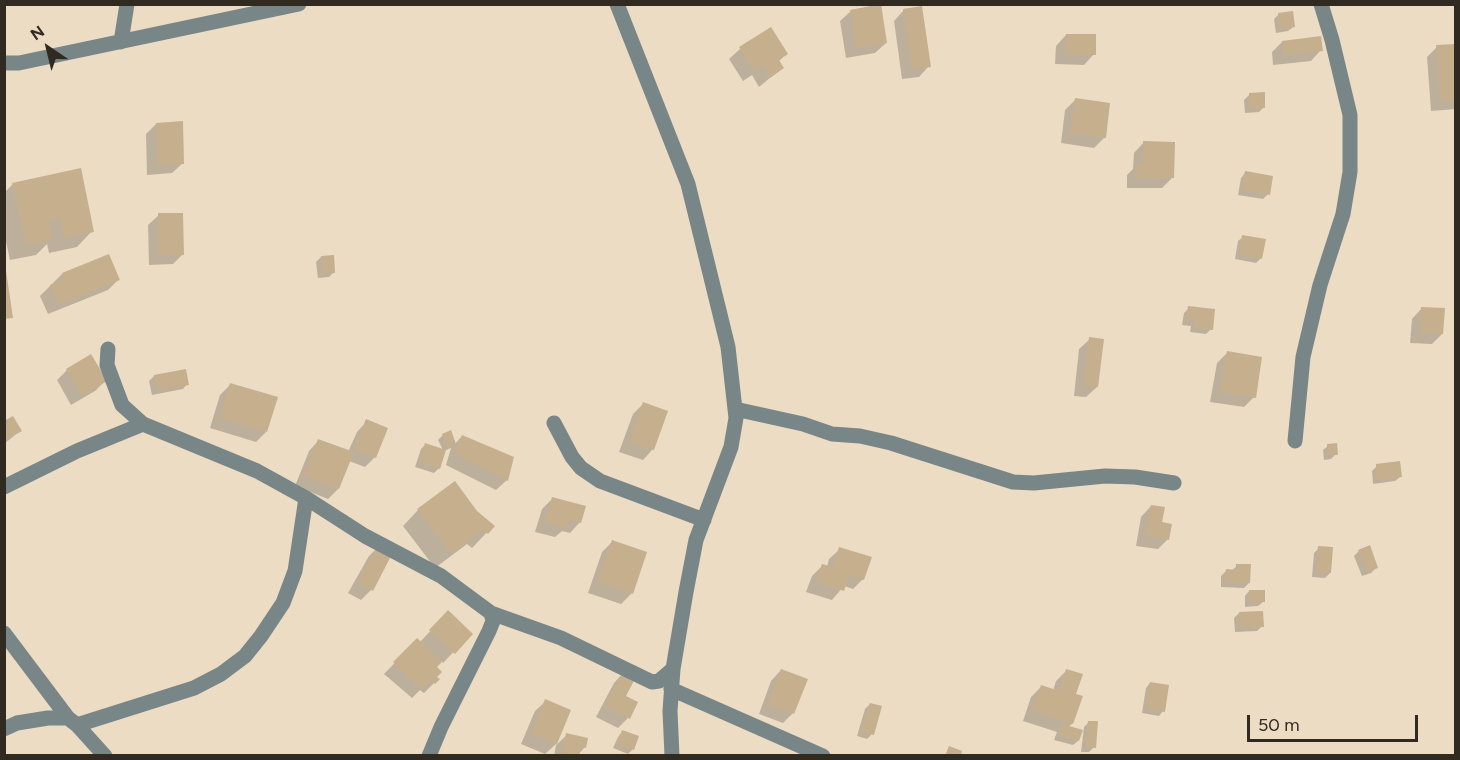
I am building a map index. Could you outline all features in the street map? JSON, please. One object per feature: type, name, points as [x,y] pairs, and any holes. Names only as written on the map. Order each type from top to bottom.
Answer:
[{"type":"street","points":[[122,42],[127,4]]},
{"type":"street","points":[[4,63],[19,63],[299,4]]},
{"type":"street","points":[[617,4],[688,184],[728,347],[736,418],[731,447],[696,540],[673,669],[670,711],[672,756]]},
{"type":"street","points":[[1295,441],[1303,357],[1320,285],[1343,214],[1350,172],[1350,115],[1321,4]]},
{"type":"street","points":[[108,349],[107,365],[122,405],[143,424],[257,471],[306,498],[365,536],[441,576],[491,613],[561,638],[652,682],[659,681],[673,669]]},
{"type":"street","points":[[735,409],[803,424],[832,434],[860,436],[891,443],[1013,482],[1034,483],[1105,476],[1135,477],[1174,483]]},
{"type":"street","points":[[554,423],[572,457],[581,468],[600,481],[704,520]]},
{"type":"street","points":[[4,488],[77,451],[143,424]]},
{"type":"street","points":[[4,729],[17,723],[48,718],[73,722],[194,688],[221,674],[245,656],[283,603],[295,572],[306,498]]},
{"type":"street","points":[[429,756],[489,631],[493,621],[491,613]]},
{"type":"street","points":[[4,633],[73,722],[105,756]]},
{"type":"street","points":[[671,689],[823,756]]},
{"type":"building","points":[[881,4],[887,43],[856,48],[850,10]]},
{"type":"building","points":[[922,6],[931,67],[912,69],[903,9]]},
{"type":"building","points":[[1293,11],[1295,27],[1280,29],[1278,13]]},
{"type":"building","points":[[771,27],[788,54],[779,60],[784,68],[770,78],[763,66],[754,72],[739,47]]},
{"type":"building","points":[[1066,34],[1096,34],[1096,55],[1065,55]]},
{"type":"building","points":[[1321,36],[1323,51],[1283,55],[1282,41]]},
{"type":"building","points":[[1456,44],[1456,100],[1441,102],[1436,45]]},
{"type":"building","points":[[1265,92],[1265,108],[1249,109],[1249,93]]},
{"type":"building","points":[[1075,98],[1110,103],[1106,138],[1070,133]]},
{"type":"building","points":[[183,121],[184,164],[157,165],[156,123]]},
{"type":"building","points":[[1143,141],[1175,142],[1174,178],[1136,178],[1137,163],[1143,163]]},
{"type":"building","points":[[81,168],[94,232],[64,238],[60,218],[49,221],[53,240],[26,246],[12,183]]},
{"type":"building","points":[[1245,171],[1273,176],[1270,195],[1242,190]]},
{"type":"building","points":[[158,213],[183,213],[184,255],[159,255]]},
{"type":"building","points":[[1242,235],[1266,239],[1262,259],[1239,254]]},
{"type":"building","points":[[109,254],[120,280],[58,305],[50,285],[64,279],[62,273]]},
{"type":"building","points":[[334,255],[335,273],[322,274],[321,256]]},
{"type":"building","points":[[4,257],[13,318],[4,319]]},
{"type":"building","points":[[1188,306],[1215,309],[1213,330],[1194,328],[1195,321],[1186,320]]},
{"type":"building","points":[[1421,307],[1445,308],[1443,334],[1420,333]]},
{"type":"building","points":[[1089,337],[1104,339],[1098,387],[1083,386]]},
{"type":"building","points":[[1227,351],[1262,357],[1256,398],[1220,392]]},
{"type":"building","points":[[91,354],[107,381],[82,396],[66,369]]},
{"type":"building","points":[[186,369],[189,385],[156,391],[154,375]]},
{"type":"building","points":[[230,383],[278,397],[267,432],[220,418]]},
{"type":"building","points":[[643,402],[668,411],[654,450],[629,442]]},
{"type":"building","points":[[13,416],[22,431],[4,441],[4,421]]},
{"type":"building","points":[[366,419],[388,428],[376,458],[354,449]]},
{"type":"building","points":[[451,430],[456,444],[448,448],[442,434]]},
{"type":"building","points":[[462,435],[514,457],[508,481],[455,454]]},
{"type":"building","points":[[318,439],[354,452],[339,489],[304,476]]},
{"type":"building","points":[[425,443],[446,450],[440,469],[419,462]]},
{"type":"building","points":[[1337,443],[1338,455],[1328,455],[1327,444]]},
{"type":"building","points":[[1400,461],[1402,477],[1377,480],[1376,464]]},
{"type":"building","points":[[455,481],[477,511],[495,526],[488,534],[483,530],[451,554],[417,509]]},
{"type":"building","points":[[552,497],[586,506],[581,523],[569,520],[567,528],[545,522]]},
{"type":"building","points":[[1151,505],[1165,507],[1162,522],[1172,524],[1169,540],[1145,536]]},
{"type":"building","points":[[612,540],[647,552],[633,594],[597,582]]},
{"type":"building","points":[[379,544],[393,552],[373,591],[358,582]]},
{"type":"building","points":[[1370,545],[1378,568],[1367,572],[1358,550]]},
{"type":"building","points":[[1318,546],[1333,547],[1331,573],[1316,572]]},
{"type":"building","points":[[839,547],[872,557],[864,580],[849,575],[844,591],[816,582],[822,564],[833,567]]},
{"type":"building","points":[[1236,564],[1251,564],[1250,583],[1225,582],[1226,569],[1236,570]]},
{"type":"building","points":[[1249,590],[1265,590],[1265,602],[1249,602]]},
{"type":"building","points":[[448,610],[473,634],[455,654],[429,630]]},
{"type":"building","points":[[1263,611],[1264,627],[1239,628],[1239,612]]},
{"type":"building","points":[[417,638],[442,662],[437,667],[442,672],[437,677],[440,679],[435,684],[431,681],[423,689],[393,662]]},
{"type":"building","points":[[781,669],[808,679],[794,714],[768,704]]},
{"type":"building","points":[[1066,669],[1083,674],[1076,694],[1083,696],[1073,724],[1032,711],[1041,685],[1059,691]]},
{"type":"building","points":[[624,671],[636,677],[626,696],[638,702],[630,719],[605,706]]},
{"type":"building","points":[[1150,682],[1169,685],[1165,712],[1146,709]]},
{"type":"building","points":[[545,699],[571,710],[557,744],[531,734]]},
{"type":"building","points":[[870,703],[882,706],[874,735],[861,732]]},
{"type":"building","points":[[1088,721],[1098,721],[1096,748],[1085,747]]},
{"type":"building","points":[[1062,724],[1083,730],[1079,741],[1058,735]]},
{"type":"building","points":[[622,730],[639,736],[634,750],[617,744]]},
{"type":"building","points":[[566,733],[588,738],[586,748],[581,747],[579,756],[561,756]]},
{"type":"building","points":[[949,746],[962,751],[961,756],[945,756]]}]
